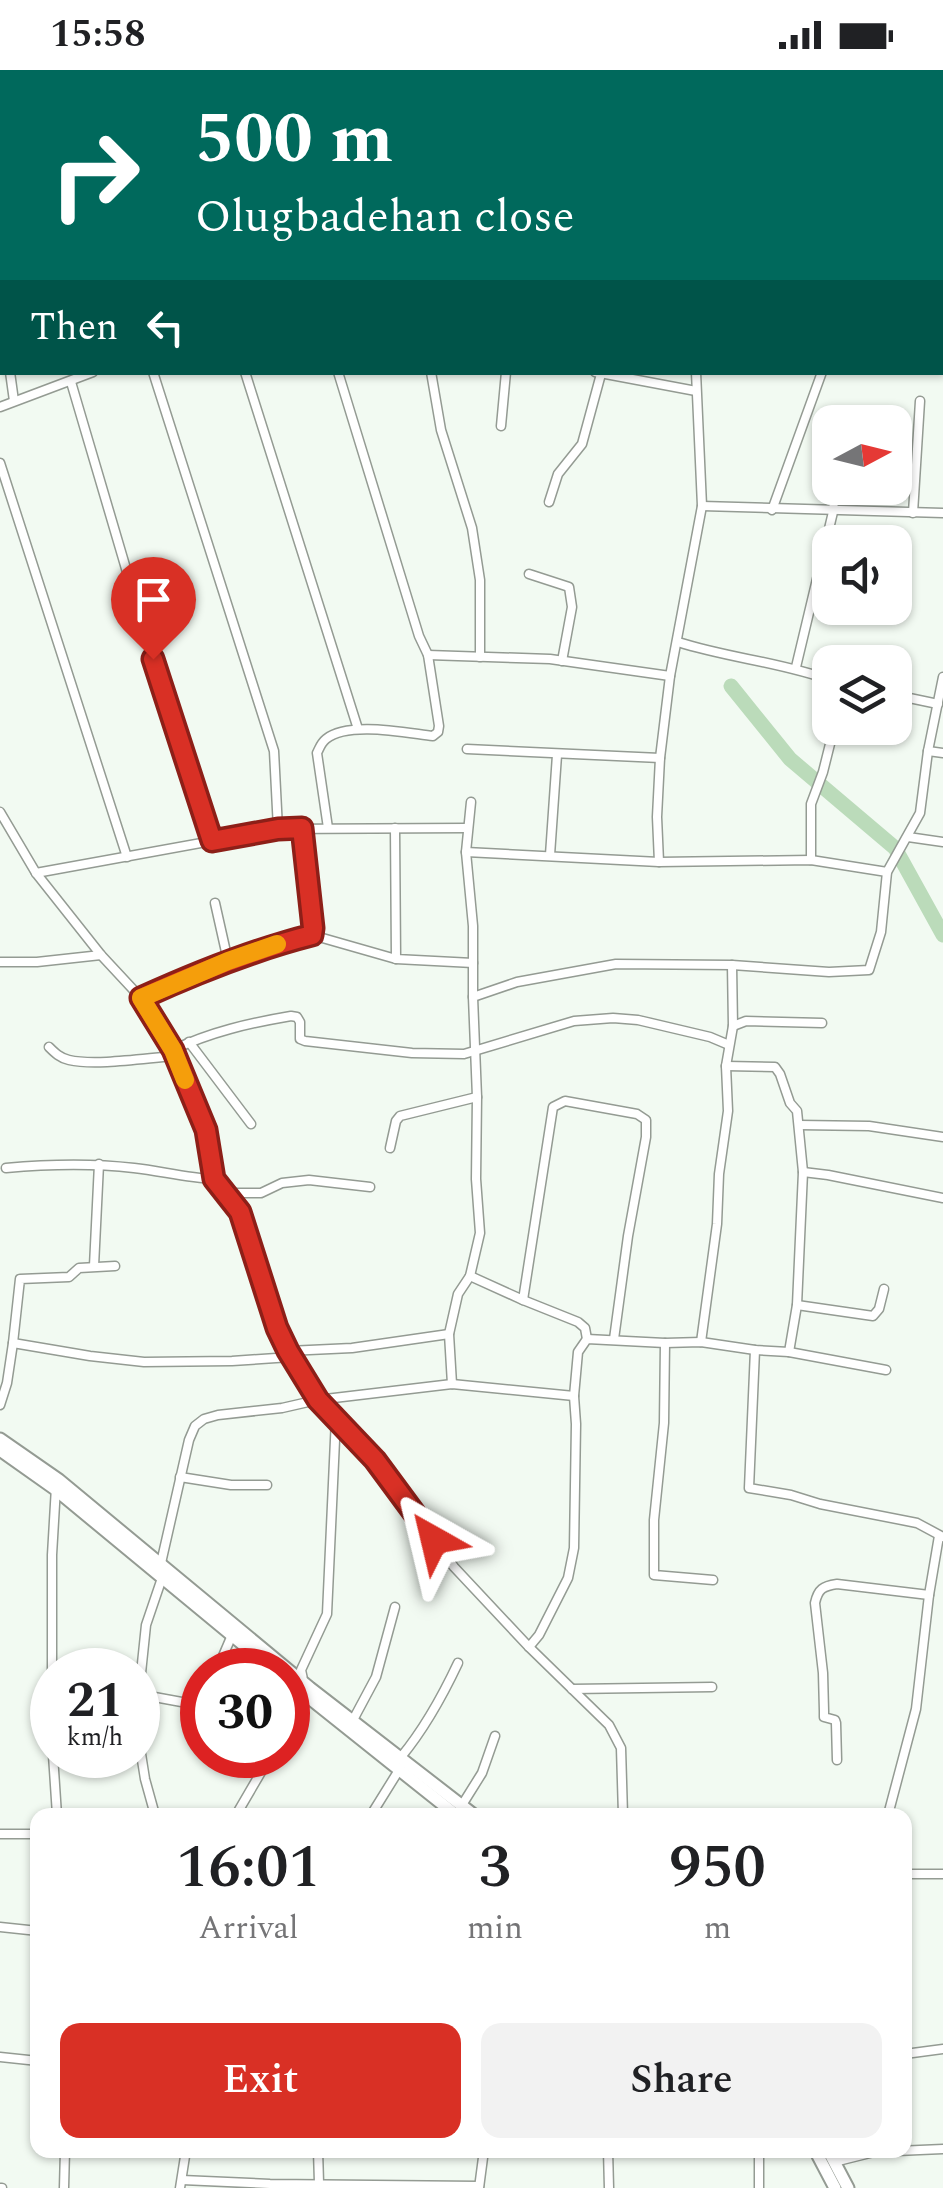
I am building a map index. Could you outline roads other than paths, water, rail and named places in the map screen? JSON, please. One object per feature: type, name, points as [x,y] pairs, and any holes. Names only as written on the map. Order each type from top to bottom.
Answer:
[{"type":"main road","points":[[0,1439],[161,1564],[257,1648]]},
{"type":"main road","points":[[0,1450],[57,1484],[248,1648]]},
{"type":"main road","points":[[310,1692],[353,1720],[400,1764]]},
{"type":"main road","points":[[310,1693],[456,1808]]},
{"type":"main road","points":[[829,2160],[835,2188]]},
{"type":"main road","points":[[829,2160],[848,2188]]},
{"type":"street","points":[[10,375],[14,401]]},
{"type":"street","points":[[0,407],[87,375]]},
{"type":"street","points":[[154,375],[274,751],[278,829]]},
{"type":"street","points":[[246,375],[358,729]]},
{"type":"street","points":[[328,828],[318,753],[322,742],[358,729],[432,736],[439,726],[428,656],[339,375]]},
{"type":"street","points":[[431,375],[441,430],[472,528],[480,580],[480,657]]},
{"type":"street","points":[[501,426],[506,375]]},
{"type":"street","points":[[549,502],[558,474],[582,444],[598,375]]},
{"type":"street","points":[[610,375],[696,390]]},
{"type":"street","points":[[659,862],[660,758],[670,676],[702,506],[696,375]]},
{"type":"street","points":[[772,510],[821,375]]},
{"type":"street","points":[[71,382],[212,841]]},
{"type":"street","points":[[913,514],[920,401]]},
{"type":"street","points":[[0,463],[127,857]]},
{"type":"street","points":[[796,668],[834,505]]},
{"type":"street","points":[[702,506],[943,513]]},
{"type":"street","points":[[529,574],[569,588],[572,607],[562,661]]},
{"type":"street","points":[[678,642],[812,674]]},
{"type":"street","points":[[428,656],[562,661],[670,676]]},
{"type":"street","points":[[473,997],[516,982],[616,964],[869,970],[882,932],[887,872],[920,813],[943,677]]},
{"type":"street","points":[[912,699],[938,704]]},
{"type":"street","points":[[812,860],[811,804],[830,745]]},
{"type":"street","points":[[467,748],[660,758]]},
{"type":"street","points":[[928,751],[943,752]]},
{"type":"street","points":[[550,855],[556,754]]},
{"type":"street","points":[[452,1384],[449,1334],[458,1294],[470,1276],[480,1233],[473,926],[466,852],[471,802]]},
{"type":"street","points":[[0,812],[36,873],[141,998],[174,1053],[206,1130],[214,1179],[240,1212],[289,1354],[318,1400],[375,1460],[454,1567],[528,1647],[609,1725],[621,1748],[624,1808]]},
{"type":"street","points":[[302,828],[312,935]]},
{"type":"street","points":[[396,828],[396,959]]},
{"type":"street","points":[[36,873],[278,829],[467,828]]},
{"type":"street","points":[[908,837],[943,842]]},
{"type":"street","points":[[466,852],[659,862],[812,860],[887,872]]},
{"type":"street","points":[[215,903],[228,961]]},
{"type":"street","points":[[141,998],[228,961],[312,935],[396,959],[474,963]]},
{"type":"street","points":[[0,962],[101,955]]},
{"type":"street","points":[[700,1342],[728,1111],[726,1066],[733,1026],[732,965]]},
{"type":"street","points":[[49,1047],[69,1060],[174,1053],[189,1042],[291,1016],[300,1022],[300,1039],[305,1041],[412,1053],[476,1052],[574,1022],[613,1018],[638,1020],[729,1045]]},
{"type":"street","points":[[733,1026],[746,1022],[822,1022]]},
{"type":"street","points":[[189,1042],[251,1124]]},
{"type":"street","points":[[726,1066],[775,1067],[797,1111],[803,1172],[796,1305],[789,1352]]},
{"type":"street","points":[[390,1148],[400,1116],[477,1097]]},
{"type":"street","points":[[523,1300],[552,1107],[565,1100],[637,1114],[646,1120],[646,1137],[614,1339]]},
{"type":"street","points":[[799,1125],[869,1126],[943,1137]]},
{"type":"street","points":[[6,1168],[99,1164],[214,1179]]},
{"type":"street","points":[[94,1266],[99,1164]]},
{"type":"street","points":[[803,1172],[943,1198]]},
{"type":"street","points":[[226,1194],[261,1193],[282,1183],[310,1180],[370,1187]]},
{"type":"street","points":[[0,1405],[7,1383],[20,1279],[69,1278],[78,1268],[115,1266]]},
{"type":"street","points":[[470,1276],[578,1322],[585,1328],[587,1339],[578,1352],[574,1396],[574,1548],[568,1578],[539,1635],[528,1647]]},
{"type":"street","points":[[796,1305],[873,1316],[884,1290]]},
{"type":"street","points":[[13,1343],[144,1362],[232,1362],[449,1334]]},
{"type":"street","points":[[587,1339],[700,1342],[789,1352],[886,1370]]},
{"type":"street","points":[[666,1343],[654,1576],[713,1580]]},
{"type":"street","points":[[755,1350],[749,1488],[916,1523],[941,1537],[929,1595],[916,1709],[890,1808]]},
{"type":"street","points":[[161,1564],[189,1440],[195,1426],[204,1419],[452,1384],[574,1396]]},
{"type":"street","points":[[310,1650],[326,1614],[336,1418]]},
{"type":"street","points":[[180,1477],[231,1485],[267,1484]]},
{"type":"street","points":[[52,1648],[57,1484]]},
{"type":"street","points":[[143,1648],[162,1578]]},
{"type":"street","points":[[837,1760],[835,1720],[827,1719],[824,1711],[815,1603],[818,1592],[836,1584],[929,1595]]},
{"type":"street","points":[[353,1720],[376,1677],[396,1608]]},
{"type":"street","points":[[226,1648],[232,1635]]},
{"type":"street","points":[[375,1808],[458,1664]]},
{"type":"street","points":[[572,1689],[712,1687]]},
{"type":"street","points":[[460,1808],[482,1773],[495,1736]]},
{"type":"street","points":[[55,1778],[57,1808]]},
{"type":"street","points":[[145,1778],[152,1808]]},
{"type":"street","points":[[240,1808],[258,1778]]},
{"type":"street","points":[[0,1834],[30,1834]]},
{"type":"street","points":[[912,1874],[943,1874]]},
{"type":"street","points":[[0,1927],[30,1930]]},
{"type":"street","points":[[912,2053],[943,2049]]},
{"type":"street","points":[[0,2057],[30,2059]]},
{"type":"street","points":[[912,2150],[943,2149]]},
{"type":"street","points":[[64,2188],[65,2158]]},
{"type":"street","points":[[185,2158],[180,2184],[479,2187],[483,2158]]},
{"type":"street","points":[[318,2158],[319,2183]]},
{"type":"street","points":[[608,2158],[610,2188]]},
{"type":"street","points":[[759,2158],[760,2188]]},
{"type":"waterway","points":[[731,686],[790,759],[895,848],[943,935]]}]
